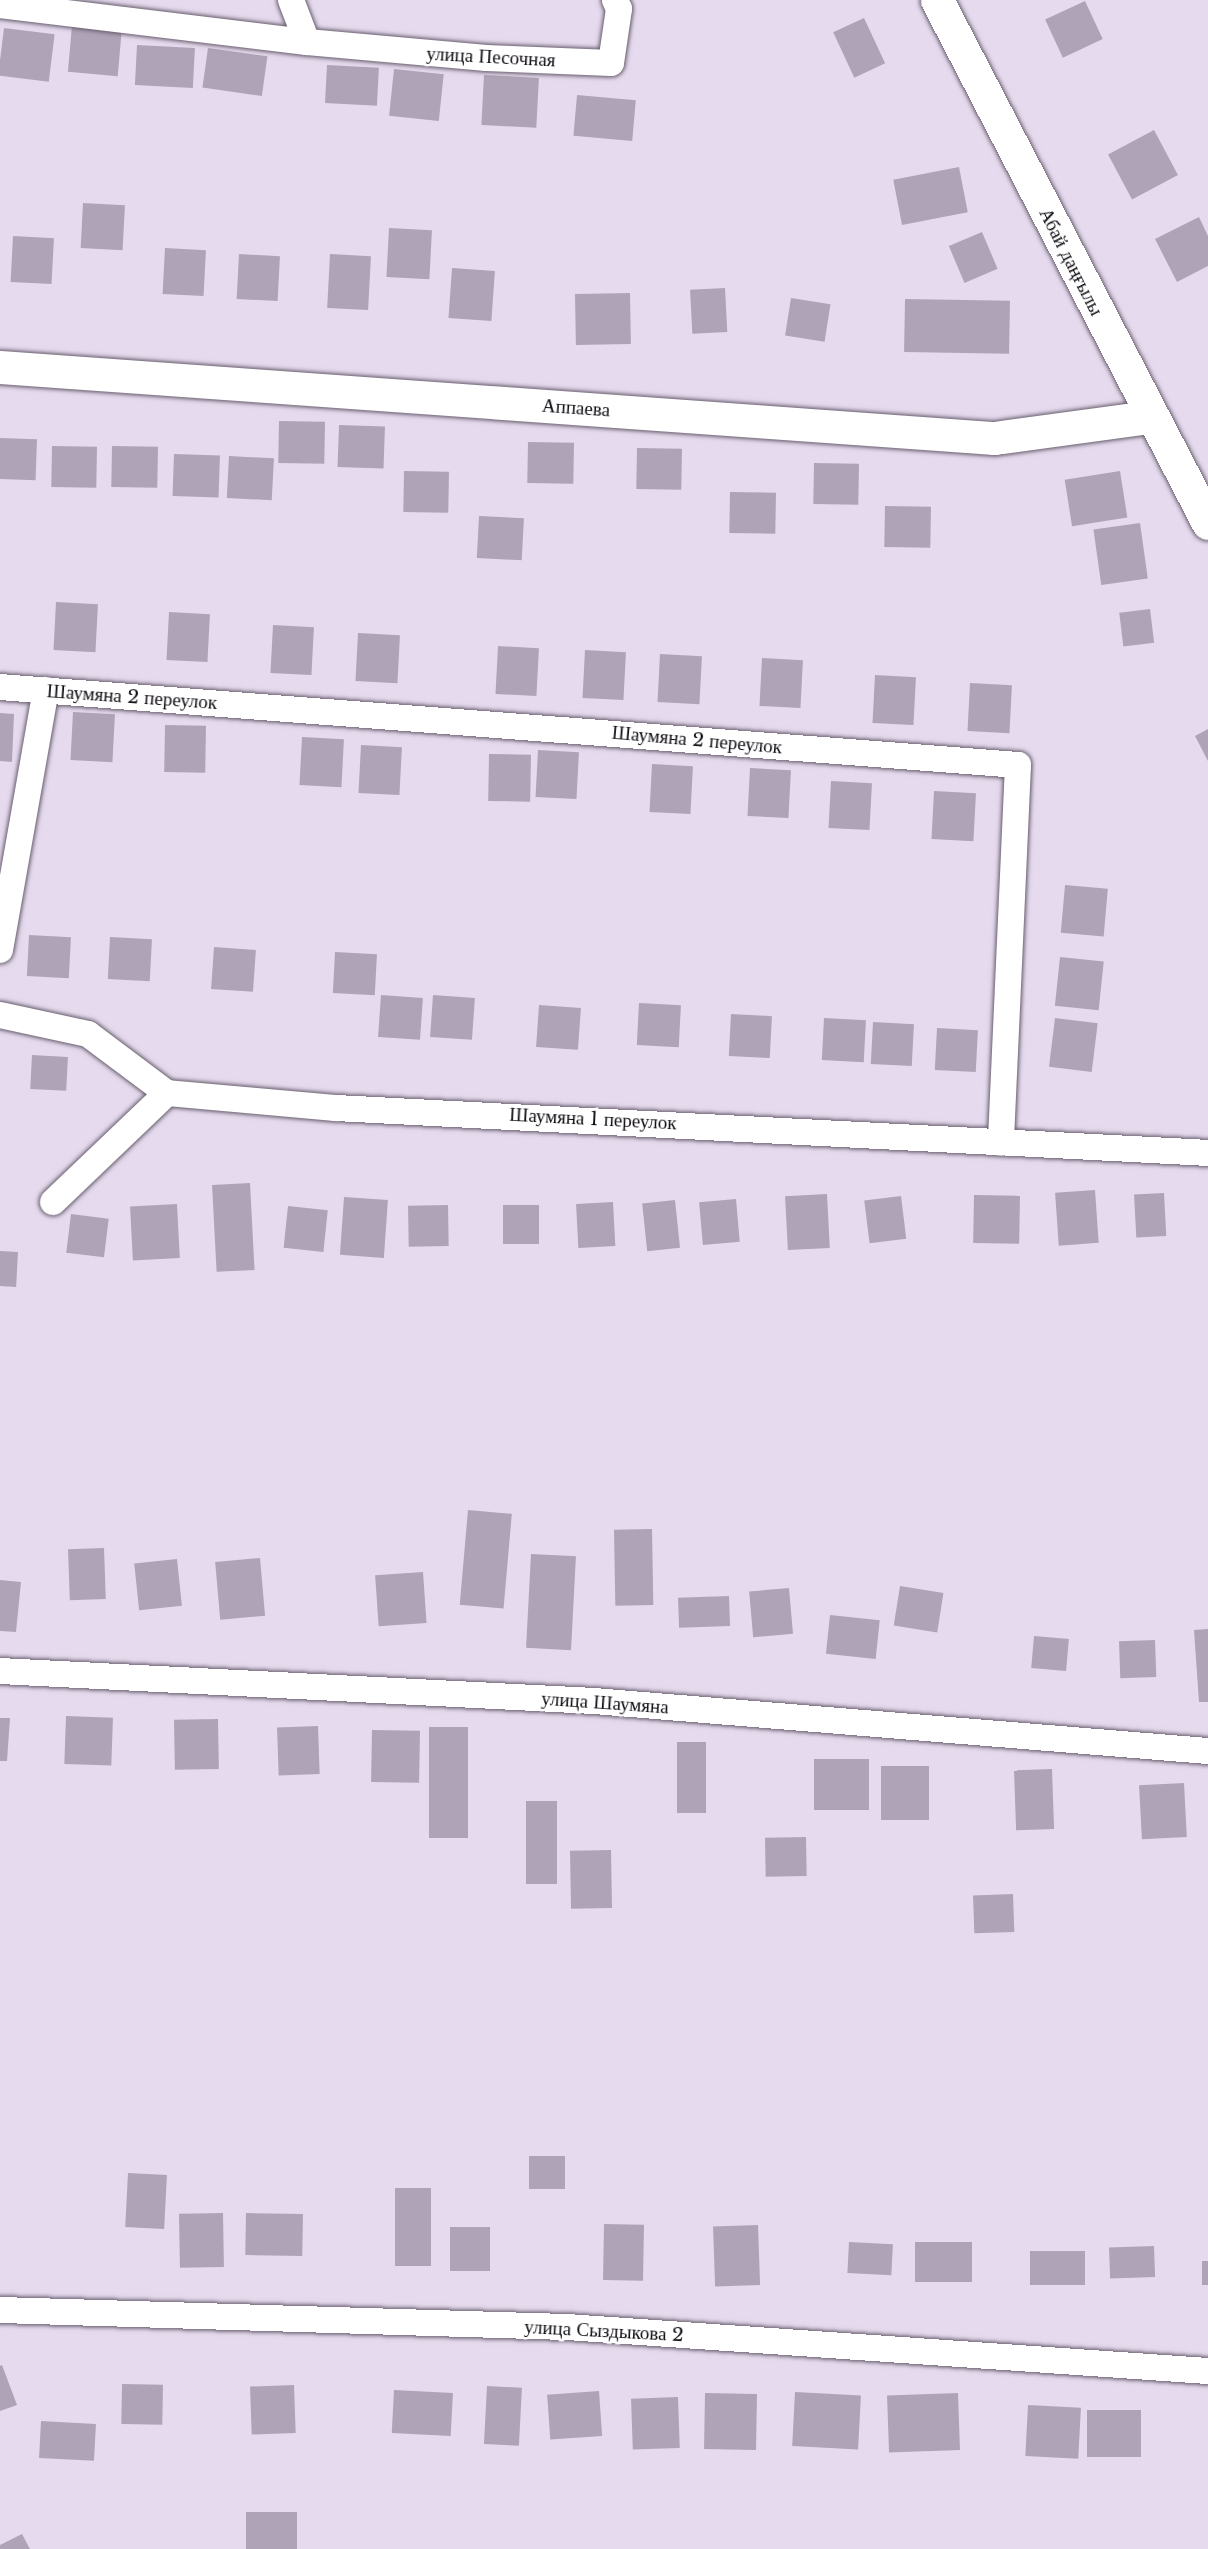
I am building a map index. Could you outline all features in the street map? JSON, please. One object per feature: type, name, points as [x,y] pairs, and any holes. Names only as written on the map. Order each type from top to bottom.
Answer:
[{"type":"street","points":[[291,0],[307,42]]},
{"type":"street","name":"улица Песочная","points":[[0,5],[307,42],[486,58],[611,63],[620,9],[615,0]]},
{"type":"street","name":"Абай даңғылы","points":[[937,0],[1150,417],[1198,485],[1208,523]]},
{"type":"street","name":"Аппаева","points":[[0,367],[994,438],[1150,417]]},
{"type":"street","name":"Шаумяна 2 переулок","points":[[0,687],[1018,765],[1001,1143]]},
{"type":"street","points":[[0,950],[46,690]]},
{"type":"street","points":[[0,1015],[88,1034],[167,1093],[53,1202]]},
{"type":"street","name":"Шаумяна 1 переулок","points":[[167,1093],[336,1108],[1208,1153]]},
{"type":"street","name":"улица Шаумяна","points":[[0,1671],[594,1701],[1208,1751]]},
{"type":"street","name":"улица Сыздыкова 2","points":[[0,2311],[567,2327],[1208,2371]]},
{"type":"building","points":[[1085,1],[1103,39],[1063,58],[1045,20]]},
{"type":"building","points":[[864,18],[885,63],[854,78],[833,32]]},
{"type":"building","points":[[72,25],[122,29],[118,76],[68,72]]},
{"type":"building","points":[[4,28],[55,34],[49,82],[0,76]]},
{"type":"building","points":[[137,45],[195,48],[193,88],[135,85]]},
{"type":"building","points":[[208,48],[267,56],[262,96],[202,88]]},
{"type":"building","points":[[327,65],[379,68],[377,106],[325,103]]},
{"type":"building","points":[[394,69],[444,74],[439,121],[389,116]]},
{"type":"building","points":[[484,75],[539,78],[536,128],[481,125]]},
{"type":"building","points":[[577,95],[636,100],[632,141],[573,136]]},
{"type":"building","points":[[1154,130],[1178,175],[1132,199],[1108,154]]},
{"type":"building","points":[[959,167],[968,212],[902,225],[893,180]]},
{"type":"building","points":[[83,203],[125,205],[123,250],[81,248]]},
{"type":"building","points":[[1199,217],[1208,236],[1208,266],[1177,282],[1155,239]]},
{"type":"building","points":[[389,228],[432,230],[429,279],[386,277]]},
{"type":"building","points":[[982,232],[998,269],[964,283],[949,246]]},
{"type":"building","points":[[13,236],[54,238],[52,284],[11,282]]},
{"type":"building","points":[[165,248],[206,250],[204,296],[163,294]]},
{"type":"building","points":[[239,254],[280,256],[278,301],[237,299]]},
{"type":"building","points":[[330,254],[371,256],[368,310],[327,308]]},
{"type":"building","points":[[452,268],[495,271],[491,321],[449,318]]},
{"type":"building","points":[[725,288],[727,332],[692,334],[690,290]]},
{"type":"building","points":[[630,293],[631,344],[576,345],[575,294]]},
{"type":"building","points":[[791,298],[831,304],[825,342],[785,336]]},
{"type":"building","points":[[905,299],[1010,301],[1009,354],[904,352]]},
{"type":"building","points":[[279,421],[325,422],[324,464],[278,463]]},
{"type":"building","points":[[339,425],[385,427],[384,469],[338,467]]},
{"type":"building","points":[[0,438],[37,439],[36,480],[0,479]]},
{"type":"building","points":[[528,442],[574,443],[573,484],[527,483]]},
{"type":"building","points":[[52,446],[97,447],[96,488],[51,487]]},
{"type":"building","points":[[112,446],[158,447],[157,488],[111,487]]},
{"type":"building","points":[[637,448],[682,449],[681,490],[636,489]]},
{"type":"building","points":[[174,454],[220,456],[219,498],[173,496]]},
{"type":"building","points":[[229,456],[274,458],[272,500],[227,498]]},
{"type":"building","points":[[814,463],[859,464],[858,505],[813,504]]},
{"type":"building","points":[[404,471],[449,472],[448,513],[403,512]]},
{"type":"building","points":[[1120,471],[1127,517],[1072,526],[1065,480]]},
{"type":"building","points":[[730,492],[776,493],[775,534],[729,533]]},
{"type":"building","points":[[885,506],[931,507],[930,548],[884,547]]},
{"type":"building","points":[[479,516],[524,518],[522,560],[477,558]]},
{"type":"building","points":[[1140,523],[1148,578],[1101,585],[1093,530]]},
{"type":"building","points":[[56,602],[98,604],[95,652],[53,650]]},
{"type":"building","points":[[1150,609],[1154,643],[1123,647],[1119,613]]},
{"type":"building","points":[[169,612],[210,614],[207,662],[166,660]]},
{"type":"building","points":[[273,625],[314,627],[311,675],[270,673]]},
{"type":"building","points":[[358,633],[400,635],[397,683],[355,681]]},
{"type":"building","points":[[498,646],[539,648],[536,696],[495,694]]},
{"type":"building","points":[[585,650],[626,652],[623,700],[582,698]]},
{"type":"building","points":[[660,654],[702,656],[699,704],[657,702]]},
{"type":"building","points":[[762,658],[803,660],[800,708],[759,706]]},
{"type":"building","points":[[875,675],[916,677],[913,725],[872,723]]},
{"type":"building","points":[[970,683],[1012,685],[1009,733],[967,731]]},
{"type":"building","points":[[73,712],[115,714],[112,762],[70,760]]},
{"type":"building","points":[[0,713],[14,714],[12,762],[0,761]]},
{"type":"building","points":[[165,725],[206,726],[205,773],[164,772]]},
{"type":"building","points":[[1208,729],[1208,761],[1195,736]]},
{"type":"building","points":[[302,737],[344,739],[341,787],[299,785]]},
{"type":"building","points":[[361,745],[402,747],[399,795],[358,793]]},
{"type":"building","points":[[538,750],[579,752],[576,799],[536,797]]},
{"type":"building","points":[[489,754],[531,755],[530,802],[488,801]]},
{"type":"building","points":[[652,764],[693,766],[690,814],[649,812]]},
{"type":"building","points":[[750,768],[791,770],[788,818],[747,816]]},
{"type":"building","points":[[831,781],[872,783],[869,830],[829,828]]},
{"type":"building","points":[[934,791],[976,793],[973,841],[931,839]]},
{"type":"building","points":[[1065,885],[1108,889],[1104,937],[1061,933]]},
{"type":"building","points":[[29,935],[71,937],[69,978],[27,976]]},
{"type":"building","points":[[110,937],[152,939],[150,981],[108,979]]},
{"type":"building","points":[[214,947],[256,950],[253,992],[211,989]]},
{"type":"building","points":[[335,952],[377,954],[375,995],[333,993]]},
{"type":"building","points":[[1060,957],[1104,962],[1099,1010],[1055,1006]]},
{"type":"building","points":[[381,995],[423,998],[420,1040],[378,1037]]},
{"type":"building","points":[[433,995],[475,998],[472,1040],[430,1037]]},
{"type":"building","points":[[639,1003],[681,1005],[679,1047],[637,1045]]},
{"type":"building","points":[[539,1005],[581,1008],[578,1050],[536,1047]]},
{"type":"building","points":[[731,1014],[772,1016],[770,1058],[729,1056]]},
{"type":"building","points":[[824,1018],[866,1020],[864,1062],[822,1060]]},
{"type":"building","points":[[1055,1018],[1098,1023],[1092,1072],[1049,1067]]},
{"type":"building","points":[[873,1022],[914,1024],[912,1066],[871,1064]]},
{"type":"building","points":[[937,1028],[978,1030],[976,1072],[935,1070]]},
{"type":"building","points":[[32,1055],[68,1057],[66,1091],[30,1089]]},
{"type":"building","points":[[250,1183],[255,1270],[217,1272],[212,1185]]},
{"type":"building","points":[[1095,1190],[1099,1243],[1059,1246],[1055,1193]]},
{"type":"building","points":[[1164,1193],[1166,1236],[1136,1238],[1134,1195]]},
{"type":"building","points":[[827,1194],[830,1248],[788,1250],[785,1196]]},
{"type":"building","points":[[974,1195],[1020,1196],[1019,1244],[973,1243]]},
{"type":"building","points":[[901,1196],[906,1239],[870,1243],[864,1201]]},
{"type":"building","points":[[344,1197],[388,1200],[384,1258],[340,1255]]},
{"type":"building","points":[[736,1199],[740,1242],[703,1245],[699,1202]]},
{"type":"building","points":[[675,1200],[680,1248],[647,1251],[642,1203]]},
{"type":"building","points":[[613,1202],[615,1246],[578,1248],[576,1204]]},
{"type":"building","points":[[177,1204],[180,1258],[133,1260],[130,1206]]},
{"type":"building","points":[[448,1205],[449,1246],[409,1247],[408,1206]]},
{"type":"building","points":[[503,1205],[539,1205],[539,1244],[503,1244]]},
{"type":"building","points":[[288,1206],[328,1210],[323,1252],[284,1248]]},
{"type":"building","points":[[71,1214],[109,1219],[104,1257],[66,1253]]},
{"type":"building","points":[[0,1251],[18,1252],[16,1287],[0,1286]]},
{"type":"building","points":[[468,1510],[512,1514],[504,1608],[460,1605]]},
{"type":"building","points":[[652,1529],[653,1605],[615,1606],[614,1530]]},
{"type":"building","points":[[104,1548],[106,1599],[70,1600],[68,1549]]},
{"type":"building","points":[[531,1554],[576,1556],[571,1650],[526,1648]]},
{"type":"building","points":[[260,1558],[265,1616],[220,1620],[215,1562]]},
{"type":"building","points":[[177,1559],[182,1606],[139,1610],[134,1563]]},
{"type":"building","points":[[423,1572],[427,1623],[379,1626],[375,1575]]},
{"type":"building","points":[[0,1580],[21,1582],[16,1632],[0,1631]]},
{"type":"building","points":[[900,1586],[943,1593],[937,1632],[894,1626]]},
{"type":"building","points":[[789,1588],[793,1634],[753,1637],[749,1591]]},
{"type":"building","points":[[729,1596],[730,1626],[679,1628],[678,1598]]},
{"type":"building","points":[[830,1615],[880,1620],[876,1659],[826,1654]]},
{"type":"building","points":[[1208,1629],[1208,1702],[1199,1702],[1194,1630]]},
{"type":"building","points":[[1034,1636],[1069,1639],[1066,1671],[1031,1668]]},
{"type":"building","points":[[1155,1640],[1156,1677],[1120,1678],[1119,1641]]},
{"type":"building","points":[[66,1716],[113,1718],[111,1766],[64,1764]]},
{"type":"building","points":[[0,1718],[10,1718],[7,1761],[0,1761]]},
{"type":"building","points":[[218,1719],[219,1769],[175,1770],[174,1720]]},
{"type":"building","points":[[318,1726],[320,1774],[279,1775],[277,1727]]},
{"type":"building","points":[[429,1727],[468,1727],[468,1838],[429,1838]]},
{"type":"building","points":[[372,1730],[420,1731],[419,1783],[371,1782]]},
{"type":"building","points":[[677,1742],[706,1742],[706,1813],[677,1813]]},
{"type":"building","points":[[814,1759],[869,1759],[869,1810],[814,1810]]},
{"type":"building","points":[[881,1766],[929,1766],[929,1820],[881,1820]]},
{"type":"building","points":[[1052,1769],[1054,1829],[1016,1830],[1014,1770]]},
{"type":"building","points":[[1184,1783],[1187,1837],[1142,1839],[1139,1785]]},
{"type":"building","points":[[526,1801],[557,1801],[557,1884],[526,1884]]},
{"type":"building","points":[[806,1837],[807,1876],[766,1877],[765,1838]]},
{"type":"building","points":[[611,1850],[612,1908],[571,1909],[570,1851]]},
{"type":"building","points":[[1013,1894],[1014,1932],[974,1933],[973,1895]]},
{"type":"building","points":[[529,2156],[565,2156],[565,2189],[529,2189]]},
{"type":"building","points":[[128,2173],[167,2175],[164,2229],[125,2227]]},
{"type":"building","points":[[395,2188],[431,2188],[431,2266],[395,2266]]},
{"type":"building","points":[[223,2213],[224,2267],[180,2268],[179,2214]]},
{"type":"building","points":[[246,2213],[303,2214],[302,2256],[245,2255]]},
{"type":"building","points":[[604,2224],[644,2225],[643,2281],[603,2280]]},
{"type":"building","points":[[758,2225],[760,2285],[715,2287],[713,2227]]},
{"type":"building","points":[[450,2227],[490,2227],[490,2271],[450,2271]]},
{"type":"building","points":[[849,2242],[893,2244],[891,2275],[847,2273]]},
{"type":"building","points":[[915,2242],[972,2242],[972,2282],[915,2282]]},
{"type":"building","points":[[1154,2246],[1155,2277],[1110,2279],[1109,2248]]},
{"type":"building","points":[[1030,2251],[1085,2251],[1085,2285],[1030,2285]]},
{"type":"building","points":[[1202,2261],[1208,2261],[1208,2285],[1202,2285]]},
{"type":"building","points":[[2,2365],[17,2405],[0,2411],[0,2366]]},
{"type":"building","points":[[122,2384],[163,2385],[162,2425],[121,2424]]},
{"type":"building","points":[[294,2385],[296,2433],[252,2435],[250,2387]]},
{"type":"building","points":[[487,2386],[522,2388],[519,2446],[484,2444]]},
{"type":"building","points":[[394,2390],[453,2393],[451,2436],[392,2433]]},
{"type":"building","points":[[599,2391],[602,2436],[550,2440],[547,2395]]},
{"type":"building","points":[[795,2392],[861,2395],[858,2449],[792,2446]]},
{"type":"building","points":[[705,2393],[757,2394],[756,2450],[704,2449]]},
{"type":"building","points":[[958,2393],[960,2450],[889,2452],[887,2395]]},
{"type":"building","points":[[678,2397],[680,2448],[633,2450],[631,2399]]},
{"type":"building","points":[[1028,2405],[1081,2408],[1078,2459],[1025,2456]]},
{"type":"building","points":[[1087,2410],[1141,2410],[1141,2457],[1087,2457]]},
{"type":"building","points":[[41,2421],[96,2424],[94,2461],[39,2458]]},
{"type":"building","points":[[246,2512],[297,2512],[297,2549],[246,2549]]},
{"type":"building","points":[[22,2534],[30,2549],[0,2549],[0,2545]]}]
